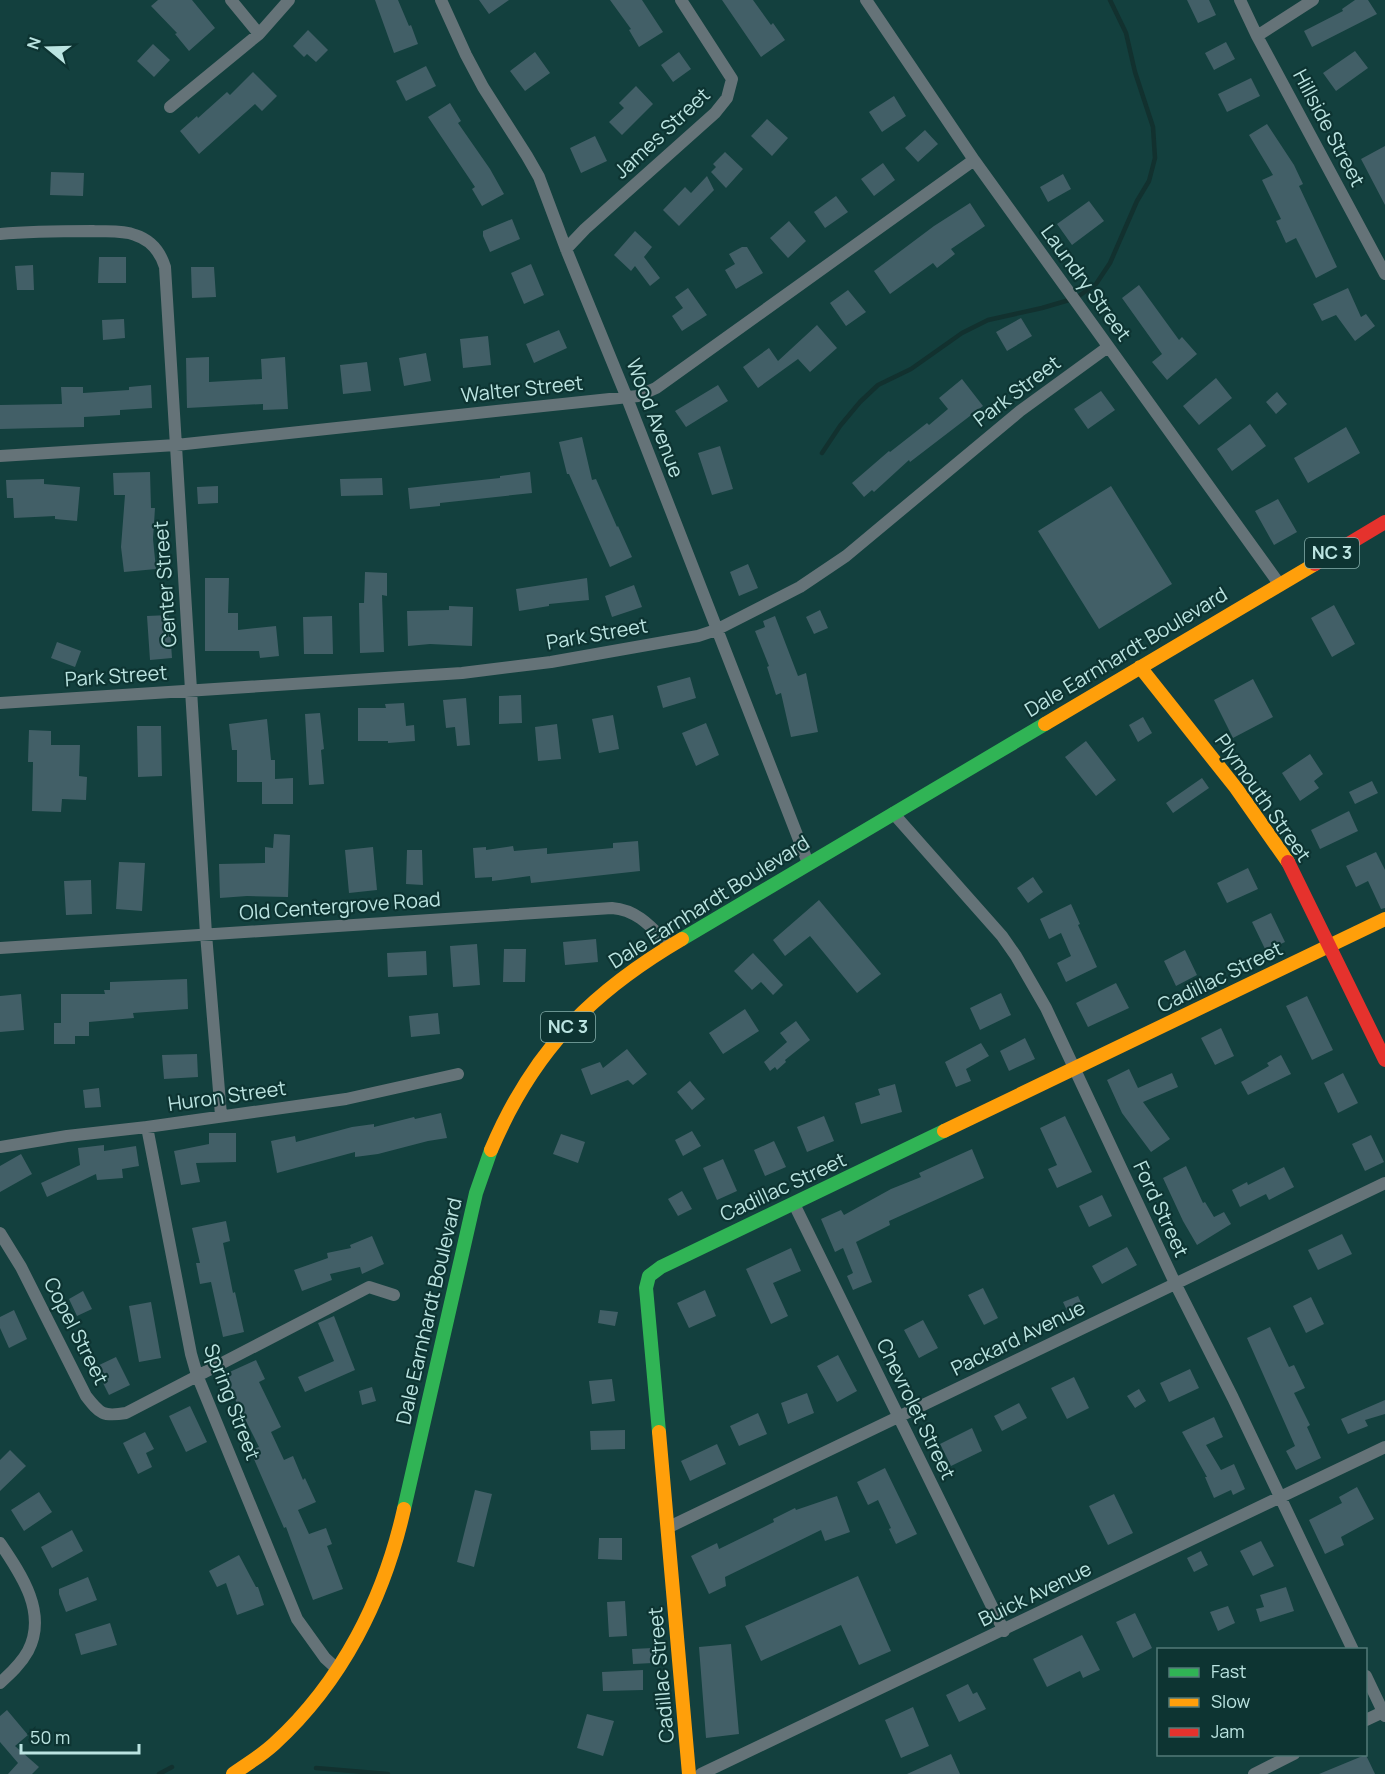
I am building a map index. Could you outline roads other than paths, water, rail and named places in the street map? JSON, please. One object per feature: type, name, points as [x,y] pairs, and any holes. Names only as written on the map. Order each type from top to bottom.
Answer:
[{"type":"main road","name":"Dale Earnhardt Boulevard","points":[[233,1774],[273,1745],[308,1710],[324,1690],[373,1607],[392,1554],[476,1193],[490,1149],[506,1116],[535,1067],[569,1025],[623,977],[670,946],[1385,522]]},
{"type":"main road","name":"Plymouth Street","points":[[1140,667],[1236,788],[1288,862],[1385,1060]]},
{"type":"main road","name":"Cadillac Street","points":[[689,1774],[646,1288],[649,1276],[661,1267],[1385,919]]},
{"type":"street","points":[[231,0],[259,34]]},
{"type":"street","points":[[170,107],[259,34],[289,0]]},
{"type":"street","name":"Wood Avenue","points":[[441,0],[474,71],[538,177],[627,398],[808,864]]},
{"type":"street","name":"James Street","points":[[566,249],[585,229],[715,113],[727,98],[732,79],[681,0]]},
{"type":"street","name":"Laundry Street","points":[[867,0],[974,160],[1280,585]]},
{"type":"street","name":"Hillside Street","points":[[1240,0],[1257,36],[1385,274]]},
{"type":"street","points":[[1257,36],[1313,0]]},
{"type":"street","name":"Walter Street","points":[[0,456],[176,445],[638,396],[656,388],[974,160]]},
{"type":"street","name":"Center Street","points":[[0,234],[40,231],[120,232],[136,235],[150,242],[161,254],[165,267],[206,934],[221,1115]]},
{"type":"street","name":"Park Street","points":[[0,703],[462,673],[551,662],[698,636],[716,630],[800,587],[846,556],[1020,411],[1108,347]]},
{"type":"street","name":"Ford Street","points":[[893,813],[989,919],[1012,949],[1046,1008],[1175,1283],[1352,1648]]},
{"type":"street","name":"Old Centergrove Road","points":[[0,948],[612,908],[624,909],[645,920],[670,946]]},
{"type":"street","name":"Huron Street","points":[[0,1147],[346,1099],[458,1074]]},
{"type":"street","name":"Spring Street","points":[[147,1127],[197,1375],[297,1619],[325,1658],[337,1669]]},
{"type":"street","name":"Packard Avenue","points":[[667,1528],[1385,1183]]},
{"type":"street","name":"Chevrolet Street","points":[[794,1204],[1004,1631]]},
{"type":"street","name":"Copel Street","points":[[0,1233],[21,1267],[86,1396],[96,1409],[109,1416],[126,1413],[369,1287],[394,1295]]},
{"type":"street","name":"Buick Avenue","points":[[701,1774],[1385,1447]]},
{"type":"street","points":[[0,1543],[22,1578],[33,1605],[35,1619],[32,1642],[19,1664],[0,1683]]},
{"type":"street","points":[[1367,1680],[1384,1713],[1367,1719]]},
{"type":"street","points":[[1254,1774],[1292,1756]]},
{"type":"waterway","points":[[822,453],[840,426],[878,385],[911,369],[962,333],[988,320],[1076,298],[1096,284],[1110,263],[1137,201],[1149,181],[1155,158],[1153,127],[1135,72],[1126,33],[1110,0]]},
{"type":"waterway","points":[[159,1774],[172,1767]]},
{"type":"waterway","points":[[316,1768],[388,1774]]}]
